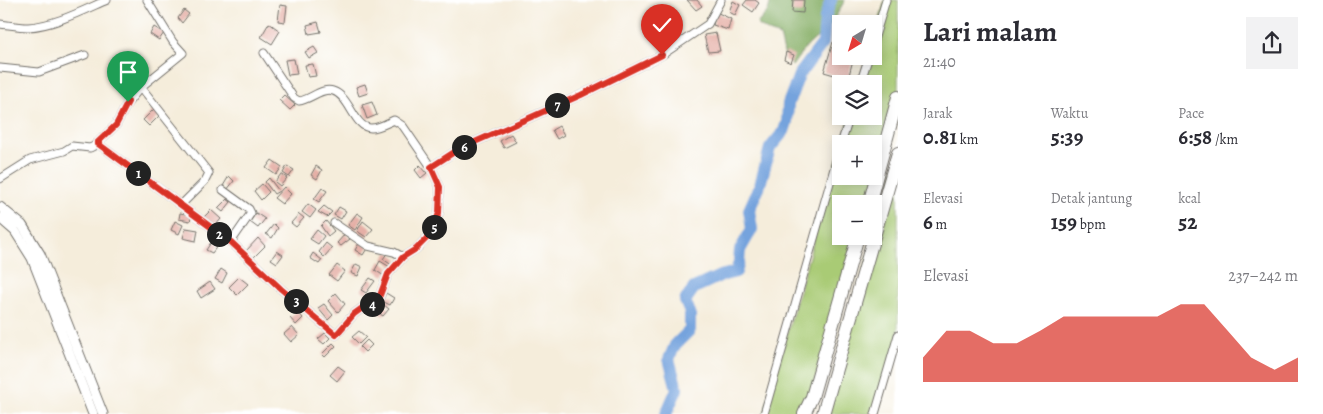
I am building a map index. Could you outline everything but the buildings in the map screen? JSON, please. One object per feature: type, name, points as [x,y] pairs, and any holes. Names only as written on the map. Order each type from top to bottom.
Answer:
[{"type":"highway","points":[[871,195],[898,97]]},
{"type":"highway","points":[[823,414],[898,153]]},
{"type":"highway","points":[[804,414],[812,397],[855,245]]},
{"type":"street","points":[[0,24],[26,27],[37,26],[50,23],[107,0]]},
{"type":"street","points":[[0,179],[5,174],[30,160],[64,151],[72,146],[90,148],[116,125],[128,102],[142,87],[183,53],[173,42],[147,0]]},
{"type":"street","points":[[431,167],[459,149],[581,95],[662,55],[708,24],[721,0]]},
{"type":"street","points":[[882,15],[886,0]]},
{"type":"street","points":[[97,143],[231,242],[281,289],[336,335],[354,314],[365,306],[376,302],[388,274],[403,257],[416,249],[428,237],[437,218],[440,187],[431,167],[399,122],[394,120],[370,128],[364,126],[345,100],[334,91],[328,90],[299,101],[294,98],[264,53]]},
{"type":"street","points":[[0,68],[39,72],[85,55]]},
{"type":"street","points":[[142,87],[209,173],[205,181],[181,205]]},
{"type":"street","points":[[764,414],[832,176]]},
{"type":"street","points":[[223,190],[249,209],[251,213],[231,242]]},
{"type":"street","points":[[0,207],[22,225],[40,254],[103,414]]},
{"type":"street","points":[[0,218],[15,231],[32,258],[93,414]]},
{"type":"street","points":[[334,223],[368,246],[394,252],[403,257]]},
{"type":"street","points":[[875,414],[898,335]]},
{"type":"green space","points":[[771,0],[845,0],[837,15],[832,15],[831,25],[805,48],[792,66],[784,53],[780,36],[769,32],[757,24],[768,11]]},
{"type":"green space","points":[[885,0],[898,0],[898,97],[882,156],[882,135],[845,135],[847,125],[882,125],[882,75],[863,75],[866,65],[882,65],[881,15]]},
{"type":"green space","points":[[898,153],[898,343],[877,414],[823,414],[872,245],[882,245],[882,209]]},
{"type":"green space","points":[[832,176],[832,185],[874,185],[871,195],[832,195],[832,245],[855,245],[806,414],[764,414]]},
{"type":"waterway","points":[[666,414],[677,389],[669,359],[675,345],[690,330],[690,313],[685,301],[694,288],[720,276],[736,272],[740,250],[752,229],[749,210],[760,185],[770,148],[784,131],[787,122],[788,104],[799,75],[823,43],[825,17],[831,0]]},
{"type":"route","points":[[128,102],[116,125],[97,143],[231,242],[281,289],[336,335],[354,314],[365,306],[376,302],[388,274],[403,257],[416,249],[432,231],[439,213],[440,187],[431,167],[459,149],[581,95],[662,55]]}]
